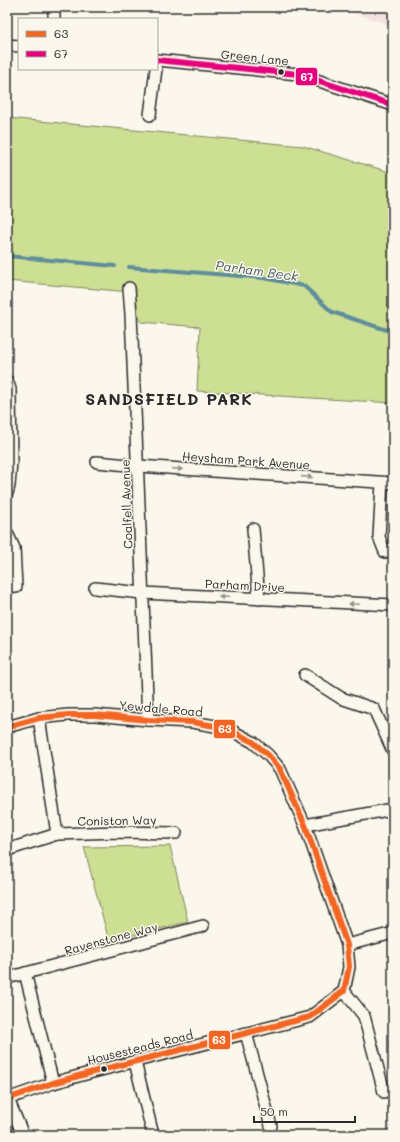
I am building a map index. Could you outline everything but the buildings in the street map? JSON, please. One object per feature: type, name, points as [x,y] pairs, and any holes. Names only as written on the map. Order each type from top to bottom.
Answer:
[{"type":"street","points":[[54,7],[54,18]]},
{"type":"street","points":[[7,45],[18,46]]},
{"type":"street","name":"Green Lane","points":[[158,60],[298,74],[393,105]]},
{"type":"street","points":[[150,115],[156,70]]},
{"type":"street","name":"Coalfell Avenue","points":[[128,288],[131,314],[148,720]]},
{"type":"street","points":[[7,381],[10,389],[11,462],[7,493]]},
{"type":"street","name":"Heysham Park Avenue","points":[[97,462],[388,483]]},
{"type":"street","points":[[385,552],[379,537],[388,483]]},
{"type":"street","points":[[253,529],[259,599]]},
{"type":"street","points":[[7,533],[14,548],[16,587]]},
{"type":"street","name":"Parham Drive","points":[[95,588],[142,593],[393,605]]},
{"type":"street","points":[[305,675],[341,698],[374,709],[393,751]]},
{"type":"street","name":"Yewdale Road","points":[[7,727],[39,718],[95,715],[192,722],[232,731],[252,742],[268,755],[280,769],[304,825],[347,945]]},
{"type":"street","points":[[39,718],[57,834]]},
{"type":"street","points":[[304,825],[393,809]]},
{"type":"street","name":"Coniston Way","points":[[7,850],[57,834],[117,832],[176,833]]},
{"type":"street","name":"Ravenstone Way","points":[[7,978],[203,926]]},
{"type":"street","points":[[384,1092],[364,1016],[344,991],[349,967],[347,945],[393,934]]},
{"type":"street","points":[[25,973],[53,1083]]},
{"type":"street","name":"Housesteads Road","points":[[8,1099],[53,1083],[310,1017],[344,991]]},
{"type":"street","points":[[246,1033],[271,1126]]},
{"type":"street","points":[[135,1062],[153,1135]]},
{"type":"street","points":[[8,1099],[23,1135]]},
{"type":"shaded area","points":[[337,7],[393,7],[393,26],[350,12]]},
{"type":"green space","points":[[7,118],[303,146],[393,173],[393,403],[197,391],[200,327],[141,322],[130,292],[7,281]]},
{"type":"green space","points":[[170,846],[188,922],[109,941],[84,847]]},
{"type":"waterway","name":"Parham Beck","points":[[7,256],[115,266]]},
{"type":"waterway","name":"Parham Beck","points":[[129,267],[264,278],[304,286],[332,312],[393,332]]},
{"type":"transit line","name":"67","points":[[158,60],[298,74],[393,105]]},
{"type":"transit line","name":"63","points":[[7,727],[39,718],[68,715],[95,715],[192,722],[232,731],[253,742],[268,755],[280,769],[305,825],[347,945],[349,967],[344,991],[310,1017],[93,1072],[53,1083],[7,1099]]},
{"type":"district","name":"SANDSFIELD PARK","points":[[169,398]]}]
